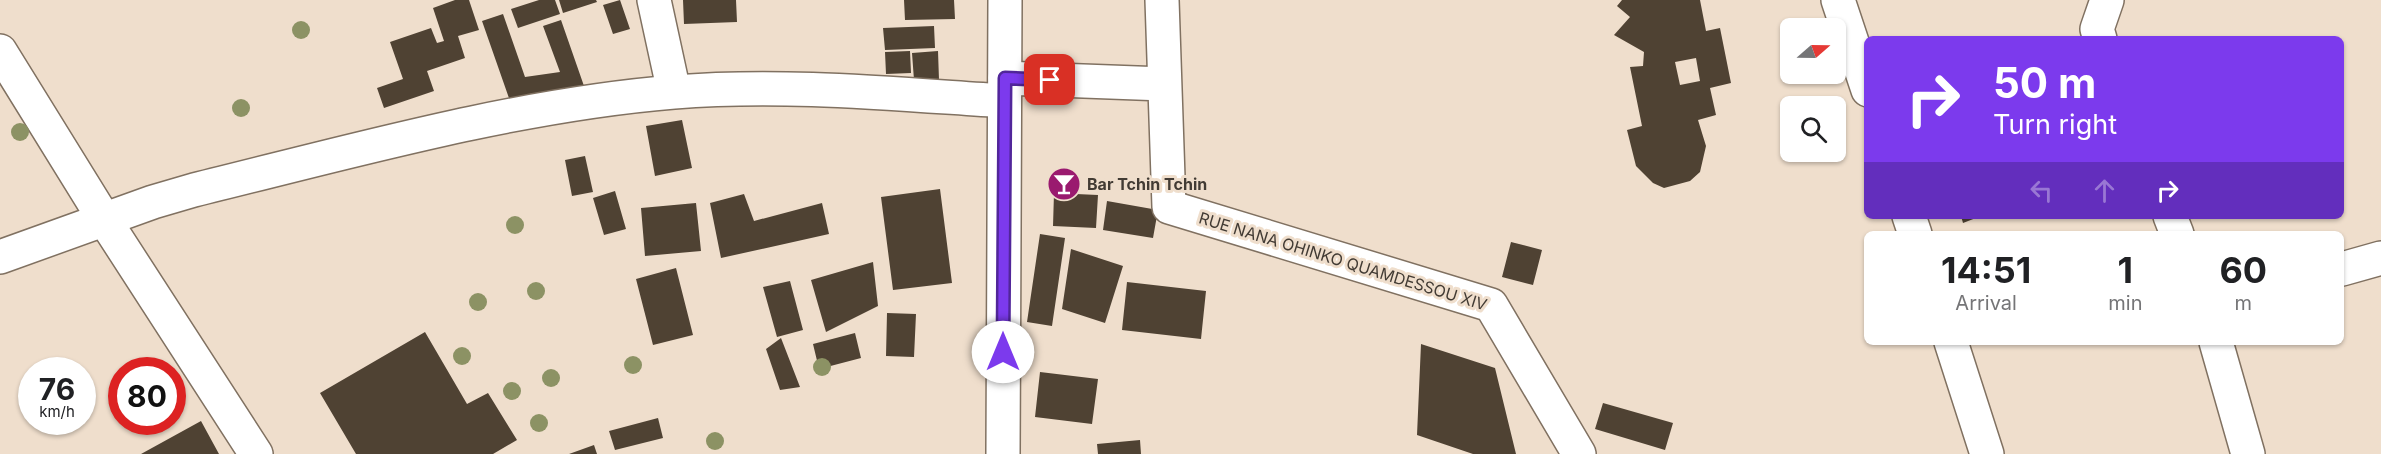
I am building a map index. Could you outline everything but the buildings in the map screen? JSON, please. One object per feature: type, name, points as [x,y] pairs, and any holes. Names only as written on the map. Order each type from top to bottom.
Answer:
[{"type":"main road","points":[[654,0],[674,92]]},
{"type":"main road","points":[[1003,454],[1005,0]]},
{"type":"main road","points":[[0,257],[104,219],[194,190],[450,130],[573,105],[674,92],[1004,89],[1164,84],[1162,0]]},
{"type":"main road","points":[[1838,0],[1864,78]]},
{"type":"main road","points":[[2086,0],[2099,36]]},
{"type":"main road","points":[[2099,36],[2097,29],[2107,0]]},
{"type":"main road","points":[[0,51],[104,219],[255,454]]},
{"type":"main road","name":"RUE NANA OHINKO QUAMDESSOU XIV","points":[[1164,84],[1169,207],[1491,305],[1579,454]]},
{"type":"main road","points":[[2344,268],[2381,258]]},
{"type":"main road","points":[[1952,345],[1987,454]]},
{"type":"main road","points":[[2217,345],[2248,454]]},
{"type":"place","name":"Bar Tchin Tchin","points":[[1064,184]]},
{"type":"route","points":[[1003,352],[1005,78],[1050,80]]}]
